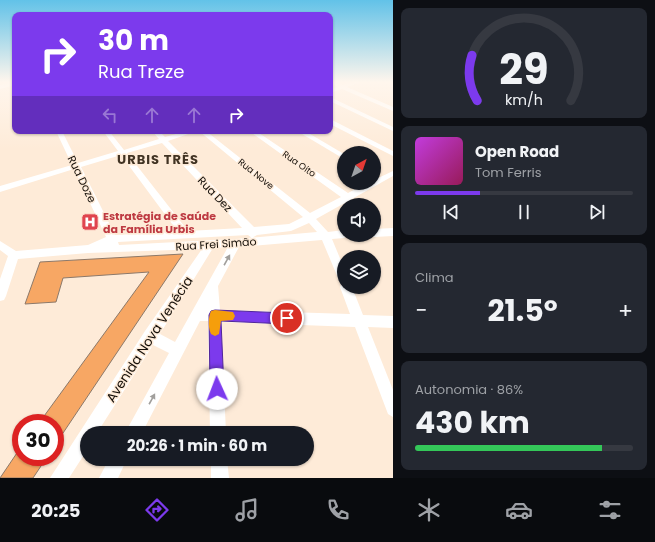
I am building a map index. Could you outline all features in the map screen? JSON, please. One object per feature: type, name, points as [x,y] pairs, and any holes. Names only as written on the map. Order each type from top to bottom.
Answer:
[{"type":"street","points":[[339,104],[393,129]]},
{"type":"street","points":[[382,104],[393,109]]},
{"type":"street","points":[[333,123],[393,154]]},
{"type":"street","name":"Rua Doze","points":[[60,134],[116,249]]},
{"type":"street","points":[[108,134],[185,234]]},
{"type":"street","name":"Rua Dez","points":[[158,134],[251,231],[254,242]]},
{"type":"street","points":[[0,189],[184,134]]},
{"type":"street","name":"Rua Nove","points":[[206,134],[310,218],[325,235],[337,264]]},
{"type":"street","name":"Rua Oito","points":[[256,134],[347,197]]},
{"type":"street","points":[[305,134],[337,153]]},
{"type":"street","name":"Rua Frei Simão","points":[[381,178],[393,173]]},
{"type":"street","name":"Rua Frei Simão","points":[[88,249],[111,239],[274,230],[290,227],[310,218],[359,190]]},
{"type":"street","points":[[381,232],[393,232]]},
{"type":"street","name":"Rua Frei Simão","points":[[14,255],[88,249],[254,242],[337,234]]},
{"type":"street","points":[[137,426],[236,243]]},
{"type":"street","name":"Avenida Nova Venécia","points":[[93,426],[210,244]]},
{"type":"street","points":[[0,245],[14,255],[0,296]]},
{"type":"street","points":[[213,287],[218,426]]},
{"type":"street","points":[[349,294],[393,409]]},
{"type":"street","points":[[197,315],[393,322]]},
{"type":"street","points":[[150,336],[178,351]]},
{"type":"street","name":"Avenida Nova Venécia","points":[[59,478],[80,446]]},
{"type":"street","points":[[108,478],[115,466]]},
{"type":"street","points":[[219,466],[220,478]]},
{"type":"building","points":[[183,254],[64,432],[64,414],[46,414],[149,272],[63,278],[56,302],[25,304],[40,262]]},
{"type":"building","points":[[12,460],[12,466],[41,466],[33,478],[0,478]]},
{"type":"slow traffic","points":[[215,330],[215,315],[229,316]]},
{"type":"place","name":"Estratégia de Saúde da Família Urbis","points":[[90,222]]},
{"type":"district","name":"URBIS TRÊS","points":[[158,159]]},
{"type":"route","points":[[217,389],[215,315],[287,318]]}]
